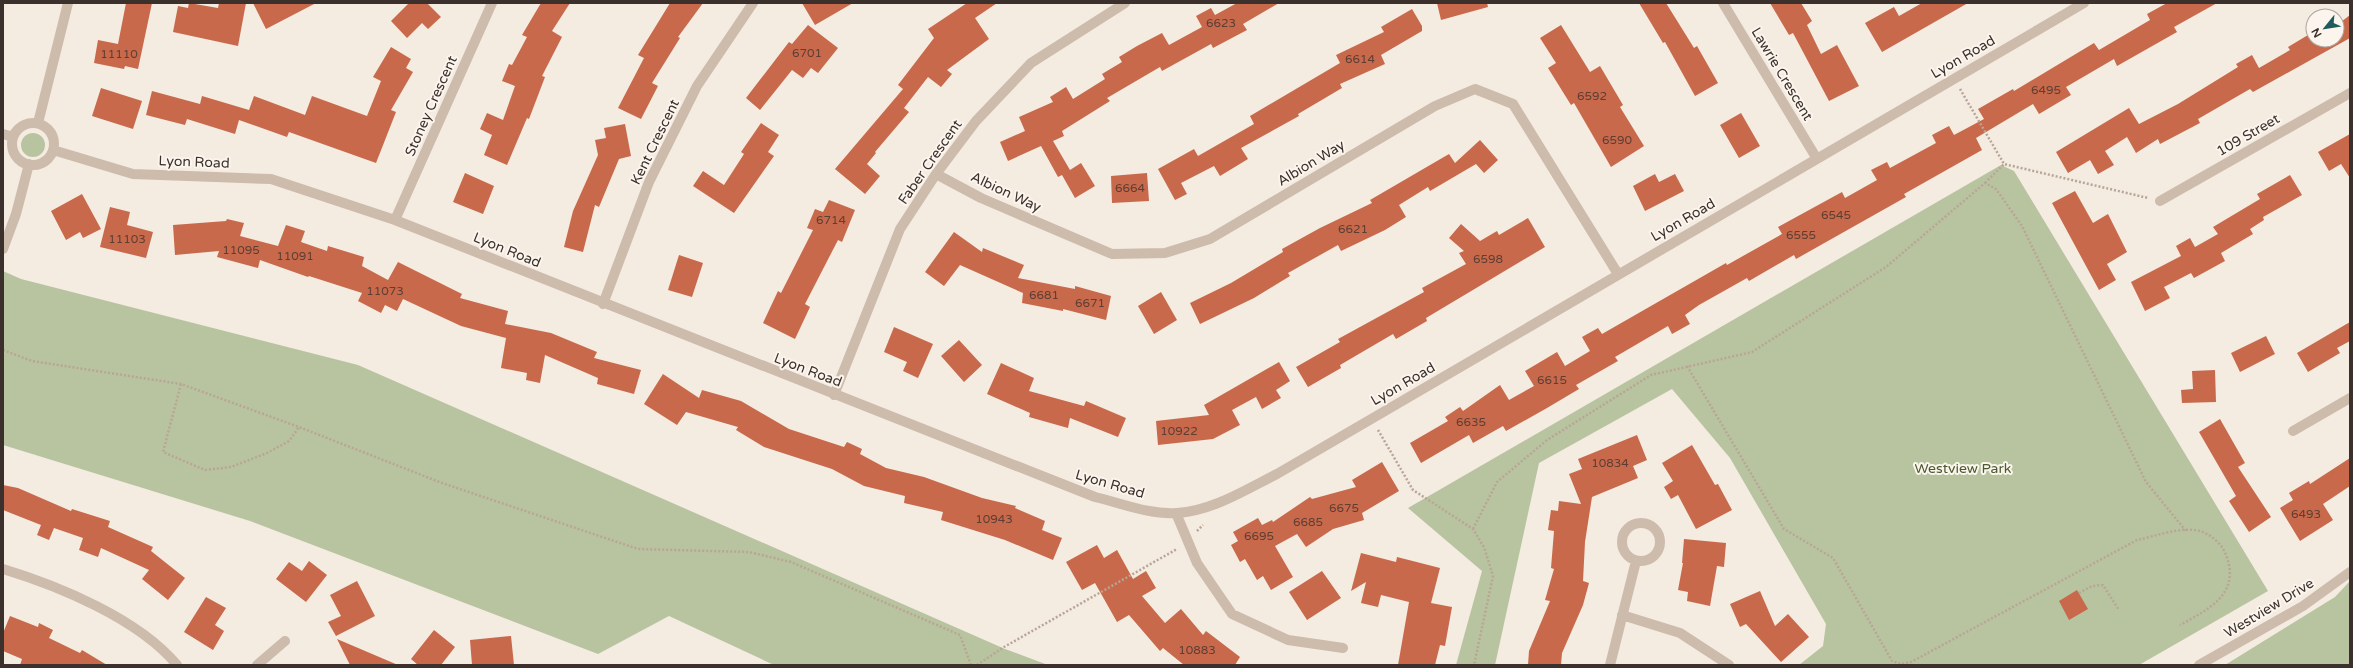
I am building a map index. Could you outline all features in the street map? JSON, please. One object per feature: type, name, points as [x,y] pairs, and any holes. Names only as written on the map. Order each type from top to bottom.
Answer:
[{"type":"street","points":[[38,124],[68,3]]},
{"type":"street","name":"Stoney Crescent","points":[[395,220],[492,3]]},
{"type":"street","name":"Kent Crescent","points":[[603,304],[649,182],[697,86],[753,3]]},
{"type":"street","name":"Faber Crescent","points":[[834,395],[900,229],[936,174],[976,122],[1032,63],[1125,3]]},
{"type":"street","name":"Lawrie Crescent","points":[[1723,3],[1817,159]]},
{"type":"street","name":"Lyon Road","points":[[53,150],[133,174],[271,179],[395,220],[603,304],[1095,497],[1152,511],[1176,513],[1211,506],[1277,474],[2084,3]]},
{"type":"street","name":"Albion Way","points":[[936,174],[981,198],[1112,254],[1165,253],[1210,239],[1435,106],[1474,89],[1513,104],[1618,274]]},
{"type":"street","name":"109 Street","points":[[2160,201],[2350,93]]},
{"type":"street","points":[[38,124],[50,131],[54,144],[53,150],[45,162],[38,165],[29,164],[19,160],[14,154],[12,147],[14,137],[19,128],[25,125],[38,124]]},
{"type":"street","points":[[3,134],[14,137]]},
{"type":"street","points":[[3,249],[16,214],[29,164]]},
{"type":"street","points":[[2293,431],[2350,398]]},
{"type":"street","points":[[1176,513],[1197,563],[1232,614],[1288,640],[1344,648]]},
{"type":"street","points":[[1610,665],[1636,561]]},
{"type":"street","points":[[3,569],[75,595],[121,620],[168,655],[177,665]]},
{"type":"street","name":"Westview Drive","points":[[2199,665],[2303,606],[2350,572]]},
{"type":"street","points":[[1622,615],[1680,633],[1729,665]]},
{"type":"street","points":[[257,665],[285,642]]},
{"type":"path","points":[[1960,89],[2004,164],[2132,194]]},
{"type":"path","points":[[1473,529],[1497,482],[1547,440],[1651,375],[1752,352],[1886,267],[1985,183],[2004,164]]},
{"type":"path","points":[[1985,183],[1996,189],[2022,226],[2146,482],[2186,531]]},
{"type":"path","points":[[3,350],[32,361],[181,384],[299,427],[442,483],[638,549],[749,552],[790,562],[960,634],[971,665]]},
{"type":"path","points":[[1687,366],[1784,529],[1833,558],[1892,661],[1901,664],[1911,662],[2137,540],[2186,531],[2199,531],[2214,538],[2224,550],[2231,567],[2229,586],[2214,605],[2180,625]]},
{"type":"path","points":[[181,384],[163,452],[205,470],[231,467],[267,453],[289,441],[299,427]]},
{"type":"path","points":[[1379,432],[1413,490],[1473,529],[1484,547],[1494,576],[1474,665]]},
{"type":"path","points":[[977,665],[1004,647],[1177,549]]},
{"type":"path","points":[[2079,594],[2092,586],[2103,585],[2119,610]]},
{"type":"green space","points":[[33,133],[42,136],[45,145],[42,154],[33,157],[24,154],[21,145],[24,136]]},
{"type":"green space","name":"Westview Park","points":[[2001,165],[2014,171],[2268,591],[2139,665],[1799,665],[1823,646],[1826,624],[1730,458],[1672,389],[1539,463],[1495,665],[1456,665],[1482,571],[1408,508]]},
{"type":"green space","points":[[3,271],[21,279],[358,365],[1005,649],[1048,665],[774,665],[669,616],[598,654],[250,521],[3,445]]},
{"type":"green space","points":[[2350,581],[2350,665],[2225,665],[2335,597]]},
{"type":"building","points":[[126,3],[152,3],[138,69],[125,66],[124,69],[94,63],[98,40],[118,44]]},
{"type":"building","points":[[189,3],[218,8],[219,3],[246,3],[238,46],[173,32],[178,6],[188,8]]},
{"type":"building","points":[[253,3],[316,3],[266,29]]},
{"type":"building","points":[[409,3],[427,3],[441,17],[428,29],[422,23],[407,38],[391,21]]},
{"type":"building","points":[[541,3],[570,3],[552,31],[562,37],[542,76],[545,77],[529,119],[527,118],[507,165],[484,155],[492,135],[480,129],[487,113],[503,120],[515,86],[502,81],[509,64],[512,65],[527,37],[522,35]]},
{"type":"building","points":[[670,3],[703,3],[678,37],[680,38],[652,83],[658,86],[641,119],[618,108],[644,58],[638,55]]},
{"type":"building","points":[[802,3],[853,3],[815,25]]},
{"type":"building","points":[[967,3],[997,3],[975,18],[989,39],[947,70],[952,74],[941,87],[928,77],[904,108],[909,112],[875,152],[876,153],[867,164],[880,176],[865,194],[835,169],[903,89],[898,85],[934,38],[928,29]]},
{"type":"building","points":[[1237,3],[1279,3],[1243,24],[1247,30],[1213,48],[1211,44],[1162,71],[1160,67],[1107,98],[1110,101],[1062,131],[1064,136],[1053,141],[1070,170],[1081,163],[1095,186],[1075,198],[1062,175],[1058,177],[1041,146],[1008,161],[1000,142],[1025,131],[1019,117],[1053,102],[1050,97],[1066,87],[1073,99],[1105,79],[1102,74],[1122,62],[1119,57],[1137,46],[1162,33],[1169,45],[1202,27],[1196,16],[1211,8],[1215,15]]},
{"type":"building","points":[[1437,3],[1487,3],[1488,7],[1441,20]]},
{"type":"building","points":[[1639,3],[1666,3],[1694,48],[1697,46],[1718,83],[1695,96],[1665,42],[1663,43]]},
{"type":"building","points":[[1770,3],[1801,3],[1812,21],[1807,25],[1821,54],[1837,45],[1859,86],[1829,101],[1793,33],[1789,35]]},
{"type":"building","points":[[1922,3],[1968,3],[1882,52],[1865,23],[1894,7],[1899,16]]},
{"type":"building","points":[[2167,3],[2217,3],[2174,27],[2177,32],[2117,66],[2114,59],[2066,87],[2071,95],[2039,114],[2033,104],[1976,138],[1982,150],[1904,194],[1906,197],[1796,259],[1794,255],[1749,281],[1747,278],[1699,305],[1685,315],[1690,324],[1672,334],[1668,326],[1615,357],[1618,361],[1576,385],[1579,389],[1547,408],[1506,431],[1503,426],[1473,443],[1469,435],[1421,463],[1410,443],[1448,421],[1445,417],[1460,407],[1463,411],[1500,385],[1509,400],[1534,386],[1525,371],[1557,352],[1565,366],[1590,351],[1582,337],[1598,328],[1602,334],[1726,263],[1727,265],[1782,234],[1778,227],[1842,192],[1845,198],[1877,180],[1871,170],[1887,162],[1890,168],[1936,143],[1932,135],[1949,126],[1954,135],[1984,119],[1978,109],[2013,89],[2014,91],[2094,43],[2099,50],[2150,20],[2147,14]]},
{"type":"building","points":[[1412,9],[1422,26],[1422,31],[1381,55],[1385,64],[1340,84],[1342,88],[1298,114],[1299,116],[1241,148],[1248,159],[1220,176],[1214,166],[1181,183],[1187,194],[1175,200],[1158,169],[1194,149],[1198,156],[1254,124],[1250,116],[1340,63],[1336,55],[1384,32],[1381,27]]},
{"type":"building","points":[[2350,15],[2350,38],[2345,41],[2345,19]]},
{"type":"building","points":[[808,25],[838,48],[818,73],[811,68],[803,78],[792,70],[760,110],[746,98],[789,42],[792,44]]},
{"type":"building","points":[[1561,25],[1590,72],[1600,66],[1623,105],[1620,107],[1644,146],[1611,167],[1574,103],[1571,105],[1548,68],[1556,63],[1540,38]]},
{"type":"building","points":[[2305,37],[2305,48],[2332,48],[2253,92],[2250,89],[2198,119],[2200,123],[2160,144],[2158,139],[2136,153],[2127,137],[2105,151],[2114,165],[2098,174],[2090,160],[2068,173],[2056,152],[2129,108],[2139,124],[2178,104],[2238,67],[2236,64],[2252,55],[2259,68],[2290,50],[2288,47]]},
{"type":"building","points":[[391,47],[411,59],[406,68],[413,72],[391,110],[396,112],[376,163],[289,132],[287,137],[239,120],[235,134],[187,119],[185,125],[146,115],[152,91],[200,104],[202,96],[249,110],[254,96],[305,115],[312,96],[367,116],[381,81],[373,77]]},
{"type":"building","points":[[101,88],[142,101],[133,129],[92,116]]},
{"type":"building","points":[[1741,113],[1760,146],[1739,158],[1720,125]]},
{"type":"building","points":[[761,123],[779,135],[768,152],[774,156],[734,213],[693,186],[703,171],[724,185],[744,154],[741,152]]},
{"type":"building","points":[[625,124],[631,156],[619,159],[599,207],[595,205],[583,252],[564,247],[573,211],[598,155],[595,140],[606,138],[604,128]]},
{"type":"building","points":[[2350,134],[2350,178],[2341,164],[2329,171],[2318,152]]},
{"type":"building","points":[[1480,140],[1498,160],[1484,173],[1476,164],[1430,191],[1428,187],[1399,205],[1406,217],[1385,230],[1341,251],[1338,245],[1288,273],[1290,276],[1254,298],[1200,324],[1190,303],[1231,283],[1283,252],[1282,249],[1320,228],[1372,203],[1370,200],[1449,154],[1455,163]]},
{"type":"building","points":[[465,173],[494,186],[483,214],[453,202]]},
{"type":"building","points":[[1147,173],[1149,201],[1112,203],[1111,176]]},
{"type":"building","points":[[1655,174],[1659,182],[1675,174],[1684,191],[1645,211],[1633,186]]},
{"type":"building","points":[[2290,175],[2302,195],[2263,217],[2264,220],[2250,229],[2253,234],[2221,253],[2225,261],[2194,278],[2191,273],[2164,287],[2170,298],[2145,311],[2131,282],[2181,256],[2176,246],[2190,238],[2195,247],[2218,234],[2213,227],[2260,199],[2257,194]]},
{"type":"building","points":[[2075,191],[2093,223],[2108,214],[2127,252],[2107,264],[2116,280],[2099,290],[2052,203]]},
{"type":"building","points":[[82,194],[101,229],[83,238],[80,232],[66,240],[51,211]]},
{"type":"building","points":[[829,200],[855,210],[842,242],[838,240],[805,304],[810,307],[795,339],[763,323],[778,291],[781,293],[813,230],[807,228],[815,209],[823,212]]},
{"type":"building","points":[[110,207],[130,212],[127,225],[153,232],[146,258],[100,247]]},
{"type":"building","points":[[1528,218],[1545,247],[1426,318],[1427,321],[1396,339],[1393,334],[1340,365],[1341,368],[1308,387],[1296,367],[1340,342],[1338,339],[1424,292],[1422,288],[1466,264],[1459,253],[1464,251],[1449,238],[1461,224],[1480,241],[1497,231],[1499,235]]},
{"type":"building","points":[[227,219],[244,223],[240,236],[278,246],[286,225],[305,231],[301,242],[327,251],[328,246],[364,257],[362,266],[388,280],[398,262],[462,294],[460,298],[508,311],[505,324],[551,333],[597,352],[594,358],[641,370],[634,394],[597,384],[598,378],[545,355],[540,383],[526,380],[527,373],[501,368],[506,338],[461,326],[403,299],[397,311],[385,305],[381,313],[358,301],[362,293],[309,276],[308,277],[260,260],[258,268],[217,257],[219,251],[175,255],[173,225],[226,221]]},
{"type":"building","points":[[954,232],[982,252],[983,248],[1024,265],[1018,278],[1075,289],[1075,286],[1111,296],[1106,320],[1063,309],[1063,311],[1022,303],[1023,293],[960,265],[944,286],[925,272]]},
{"type":"building","points":[[679,255],[703,263],[692,297],[668,290]]},
{"type":"building","points":[[1161,292],[1177,320],[1154,334],[1138,306]]},
{"type":"building","points":[[2350,322],[2350,341],[2337,348],[2340,353],[2308,372],[2297,353]]},
{"type":"building","points":[[894,327],[933,344],[918,378],[903,371],[907,362],[884,352]]},
{"type":"building","points":[[2266,336],[2275,354],[2240,372],[2231,353]]},
{"type":"building","points":[[959,340],[982,365],[964,382],[941,356]]},
{"type":"building","points":[[1279,362],[1290,381],[1276,390],[1281,398],[1262,409],[1256,397],[1232,410],[1240,425],[1213,439],[1158,445],[1156,421],[1209,415],[1204,405]]},
{"type":"building","points":[[1001,363],[1034,378],[1029,391],[1084,406],[1086,401],[1126,418],[1118,437],[1070,418],[1068,428],[1029,417],[1030,413],[987,394]]},
{"type":"building","points":[[2215,370],[2216,402],[2182,403],[2181,390],[2193,389],[2192,371]]},
{"type":"building","points":[[663,374],[699,398],[702,390],[741,401],[789,429],[844,447],[847,442],[862,449],[860,454],[886,468],[924,477],[982,498],[1016,506],[1015,508],[1045,521],[1042,530],[1062,538],[1053,560],[1005,540],[941,520],[943,512],[904,503],[905,496],[864,486],[832,469],[764,447],[736,430],[738,427],[686,412],[677,425],[644,404]]},
{"type":"building","points":[[2220,419],[2245,463],[2238,467],[2271,517],[2249,532],[2229,501],[2236,496],[2199,432]]},
{"type":"building","points":[[1637,435],[1647,460],[1633,466],[1638,478],[1592,497],[1585,542],[1583,581],[1589,583],[1583,605],[1562,653],[1561,665],[1528,665],[1529,651],[1550,601],[1545,600],[1554,569],[1551,568],[1554,531],[1548,530],[1551,510],[1558,511],[1559,501],[1581,504],[1569,474],[1582,469],[1578,459]]},
{"type":"building","points":[[1692,445],[1715,485],[1718,484],[1732,510],[1696,529],[1678,495],[1671,499],[1664,487],[1673,481],[1662,463]]},
{"type":"building","points":[[2350,458],[2350,486],[2323,504],[2333,520],[2300,541],[2280,508],[2293,500],[2289,493],[2309,481],[2310,484]]},
{"type":"building","points":[[1382,462],[1399,491],[1362,513],[1364,520],[1333,529],[1306,547],[1297,534],[1275,546],[1293,577],[1271,590],[1263,576],[1257,580],[1245,559],[1240,562],[1231,545],[1238,541],[1233,532],[1258,518],[1262,525],[1272,520],[1273,522],[1310,497],[1312,499],[1356,487],[1352,480]]},
{"type":"building","points":[[3,485],[18,488],[71,511],[72,509],[110,521],[108,527],[153,547],[151,551],[185,578],[168,600],[142,579],[149,570],[101,548],[98,557],[79,550],[83,538],[54,528],[49,540],[37,535],[41,525],[3,510]]},
{"type":"building","points":[[1684,539],[1726,543],[1724,567],[1717,566],[1710,606],[1687,601],[1688,592],[1678,590],[1683,563]]},
{"type":"building","points":[[1097,545],[1104,558],[1117,550],[1133,579],[1146,571],[1156,588],[1142,596],[1165,623],[1181,609],[1203,635],[1206,631],[1240,657],[1235,665],[1184,665],[1163,648],[1160,651],[1129,615],[1117,622],[1095,583],[1082,590],[1066,562]]},
{"type":"building","points":[[1361,553],[1396,562],[1397,557],[1440,568],[1431,603],[1452,607],[1445,646],[1440,645],[1435,665],[1398,665],[1409,602],[1381,595],[1378,607],[1361,603],[1366,582],[1351,591]]},
{"type":"building","points":[[309,561],[327,575],[306,602],[276,579],[289,562],[302,571]]},
{"type":"building","points":[[1322,571],[1341,598],[1307,620],[1289,592]]},
{"type":"building","points":[[357,581],[375,616],[336,636],[328,622],[341,616],[330,595]]},
{"type":"building","points":[[2077,590],[2088,609],[2069,620],[2059,601]]},
{"type":"building","points":[[1760,591],[1775,626],[1788,614],[1809,637],[1781,662],[1746,624],[1740,627],[1730,604]]},
{"type":"building","points":[[206,597],[226,608],[215,625],[224,631],[213,650],[184,632]]},
{"type":"building","points":[[10,616],[38,627],[39,623],[53,630],[49,638],[80,653],[82,650],[107,665],[20,665],[22,659],[3,651],[3,633]]},
{"type":"building","points":[[434,630],[455,647],[441,665],[418,665],[411,659]]},
{"type":"building","points":[[511,636],[514,665],[472,665],[470,640]]},
{"type":"building","points":[[337,639],[398,665],[350,665]]}]
